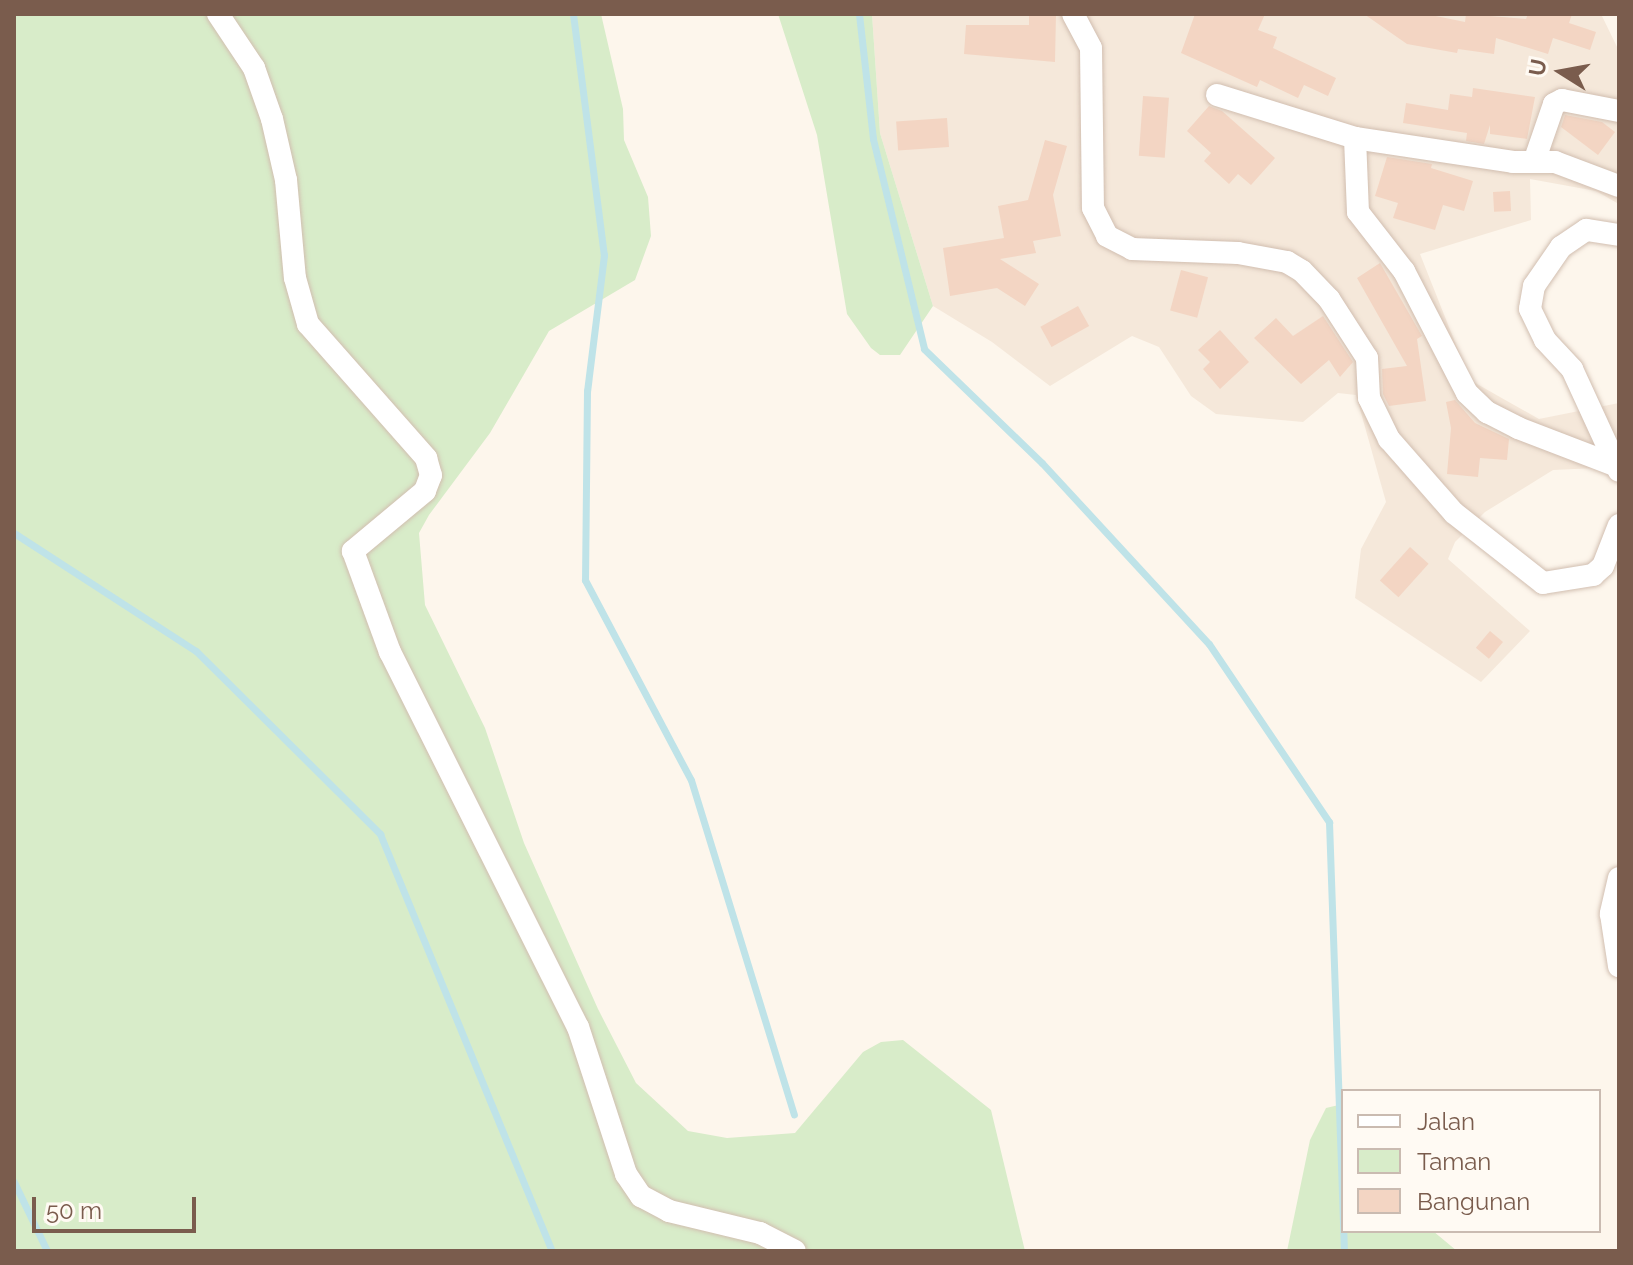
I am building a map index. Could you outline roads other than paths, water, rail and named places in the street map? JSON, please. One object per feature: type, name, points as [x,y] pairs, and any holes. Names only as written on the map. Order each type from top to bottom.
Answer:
[{"type":"street","points":[[218,14],[254,68],[272,119],[286,180],[295,278],[308,324],[426,458],[431,475],[425,491],[353,551],[390,652],[578,1027],[626,1174],[641,1196],[669,1211],[760,1233],[795,1251]]},
{"type":"street","points":[[1073,14],[1091,48],[1093,208],[1107,236],[1132,249],[1238,253],[1287,262],[1302,271],[1329,299],[1367,358],[1369,398],[1389,439],[1454,513],[1543,583],[1593,575],[1603,566],[1619,525]]},
{"type":"street","points":[[1217,95],[1355,138],[1513,162],[1535,159],[1619,186]]},
{"type":"street","points":[[1535,159],[1554,104],[1562,100],[1619,111]]},
{"type":"street","points":[[1355,138],[1358,212],[1404,271],[1467,393],[1487,412],[1518,428],[1618,468]]},
{"type":"street","points":[[1618,468],[1572,369],[1545,340],[1530,309],[1534,286],[1561,247],[1586,230],[1619,235]]},
{"type":"street","points":[[1619,878],[1611,914],[1619,966]]},
{"type":"waterway","points":[[573,14],[604,255],[587,391],[585,580],[691,780],[794,1114]]},
{"type":"waterway","points":[[859,14],[873,139],[924,349],[1042,463],[1209,644],[1329,822],[1341,1165]]},
{"type":"waterway","points":[[14,533],[196,651],[380,834],[552,1251]]},
{"type":"waterway","points":[[14,1182],[47,1251]]},
{"type":"waterway","points":[[1343,1233],[1344,1251]]}]
